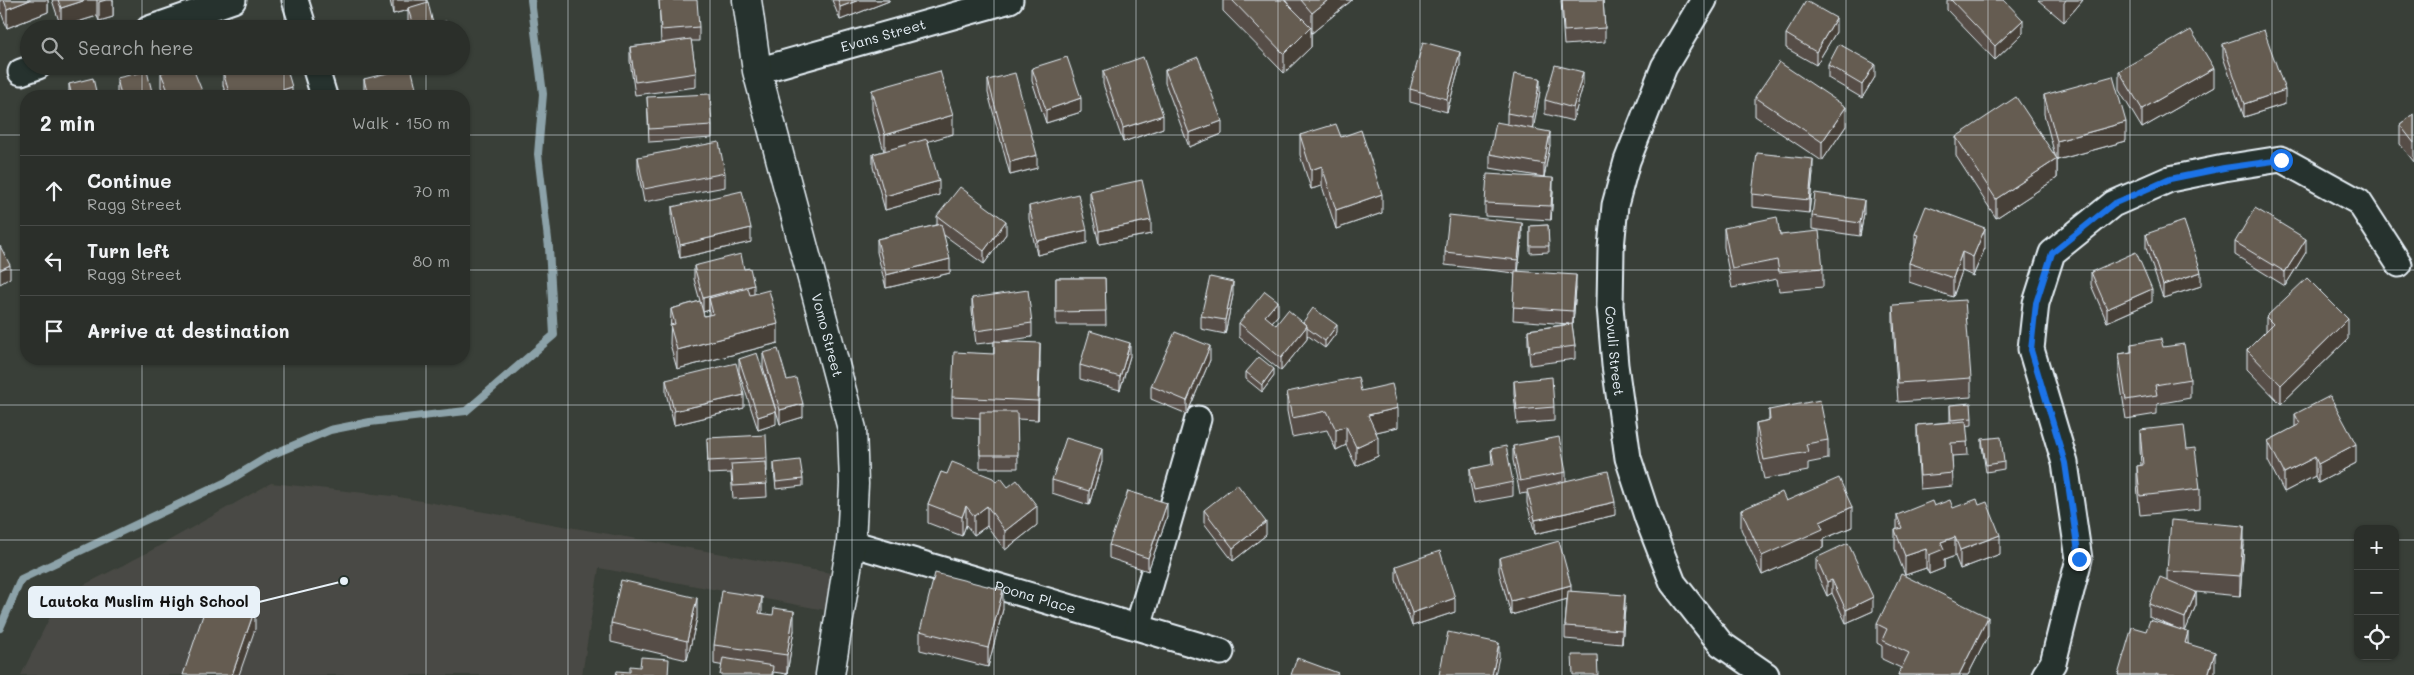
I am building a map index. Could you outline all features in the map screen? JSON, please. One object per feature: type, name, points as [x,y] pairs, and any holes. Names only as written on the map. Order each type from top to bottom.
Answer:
[{"type":"main road","name":"Vomo Street","points":[[747,0],[757,71],[852,429],[854,484],[851,543],[830,675]]},
{"type":"street","points":[[175,20],[234,0]]},
{"type":"street","points":[[296,0],[302,20]]},
{"type":"street","name":"Evans Street","points":[[757,71],[1010,0]]},
{"type":"street","name":"Covuli Street","points":[[1704,0],[1664,67],[1626,161],[1615,205],[1611,248],[1610,306],[1615,365],[1628,458],[1648,519],[1673,582],[1722,644],[1766,675]]},
{"type":"street","points":[[318,75],[322,90]]},
{"type":"street","points":[[2045,675],[2053,663],[2079,559],[2065,463],[2031,350],[2036,303],[2052,253],[2113,204],[2170,179],[2224,168],[2281,160],[2359,202],[2399,264]]},
{"type":"street","points":[[1138,627],[1198,419]]},
{"type":"street","name":"Poona Place","points":[[851,543],[1221,652]]},
{"type":"shaded area","points":[[271,483],[393,496],[831,573],[825,610],[599,568],[582,675],[21,675],[60,597],[145,554]]},
{"type":"building","points":[[4,0],[30,0],[7,9]]},
{"type":"building","points":[[58,0],[86,0],[61,8]]},
{"type":"building","points":[[659,0],[697,0],[699,27],[661,30]]},
{"type":"building","points":[[838,0],[859,0],[840,7]]},
{"type":"building","points":[[1232,0],[1284,0],[1311,27],[1284,54]]},
{"type":"building","points":[[1301,0],[1328,0],[1312,13]]},
{"type":"building","points":[[1562,0],[1603,0],[1605,28],[1564,31]]},
{"type":"building","points":[[1951,0],[2004,0],[2023,20],[1995,46]]},
{"type":"building","points":[[1806,1],[1836,18],[1816,52],[1786,34]]},
{"type":"building","points":[[428,2],[432,20],[411,20],[408,8]]},
{"type":"building","points":[[2191,30],[2214,68],[2142,109],[2119,71]]},
{"type":"building","points":[[2264,30],[2285,90],[2244,104],[2223,44]]},
{"type":"building","points":[[691,39],[696,73],[635,82],[630,47]]},
{"type":"building","points":[[1423,42],[1460,52],[1447,99],[1410,89]]},
{"type":"building","points":[[1839,44],[1875,64],[1862,85],[1828,65]]},
{"type":"building","points":[[1067,57],[1081,98],[1046,110],[1032,68]]},
{"type":"building","points":[[1143,57],[1163,115],[1123,128],[1103,71]]},
{"type":"building","points":[[1198,57],[1222,121],[1189,133],[1165,70]]},
{"type":"building","points":[[1779,62],[1846,107],[1822,142],[1755,97]]},
{"type":"building","points":[[1555,65],[1583,72],[1573,108],[1545,100]]},
{"type":"building","points":[[940,71],[953,115],[885,135],[872,90]]},
{"type":"building","points":[[1015,73],[1037,155],[1010,162],[988,80]]},
{"type":"building","points":[[1514,74],[1540,78],[1533,118],[1507,113]]},
{"type":"building","points":[[130,75],[148,75],[152,90],[120,90],[117,78]]},
{"type":"building","points":[[162,75],[196,75],[202,90],[168,90]]},
{"type":"building","points":[[224,75],[289,75],[292,87],[282,90],[228,90]]},
{"type":"building","points":[[380,75],[413,75],[417,90],[367,90],[364,79]]},
{"type":"building","points":[[2113,76],[2126,122],[2057,141],[2044,95]]},
{"type":"building","points":[[93,78],[96,90],[70,90],[69,84]]},
{"type":"building","points":[[710,94],[712,125],[649,129],[647,97]]},
{"type":"building","points":[[2016,97],[2057,159],[1996,199],[1956,137]]},
{"type":"building","points":[[2414,114],[2414,143],[2400,125]]},
{"type":"building","points":[[1496,122],[1550,132],[1544,164],[1490,154]]},
{"type":"building","points":[[1336,124],[1341,137],[1361,130],[1382,194],[1336,210],[1322,166],[1311,170],[1300,135]]},
{"type":"building","points":[[927,139],[939,181],[885,196],[873,154]]},
{"type":"building","points":[[719,142],[725,173],[644,189],[638,157]]},
{"type":"building","points":[[1757,153],[1813,159],[1809,200],[1752,194]]},
{"type":"building","points":[[1487,174],[1553,178],[1551,206],[1485,203]]},
{"type":"building","points":[[1142,180],[1151,220],[1099,231],[1090,191]]},
{"type":"building","points":[[960,187],[1006,221],[984,251],[937,216]]},
{"type":"building","points":[[742,191],[751,228],[680,245],[672,207]]},
{"type":"building","points":[[1815,193],[1864,200],[1860,223],[1812,216]]},
{"type":"building","points":[[1078,194],[1087,230],[1037,241],[1029,206]]},
{"type":"building","points":[[1926,206],[1985,228],[1973,257],[1962,252],[1953,278],[1909,263],[1919,235],[1915,234]]},
{"type":"building","points":[[2255,208],[2306,239],[2285,272],[2235,242]]},
{"type":"building","points":[[1449,215],[1522,223],[1518,260],[1445,252]]},
{"type":"building","points":[[1777,217],[1780,235],[1819,231],[1823,268],[1779,272],[1777,260],[1732,269],[1724,228]]},
{"type":"building","points":[[2184,221],[2201,272],[2163,285],[2146,234]]},
{"type":"building","points":[[941,224],[950,259],[886,275],[877,239]]},
{"type":"building","points":[[1548,225],[1549,246],[1530,246],[1530,226]]},
{"type":"building","points":[[0,246],[10,265],[0,270]]},
{"type":"building","points":[[2136,252],[2152,289],[2107,309],[2091,272]]},
{"type":"building","points":[[741,254],[744,269],[750,268],[754,285],[703,298],[694,266]]},
{"type":"building","points":[[1515,271],[1576,275],[1573,311],[1513,307]]},
{"type":"building","points":[[1210,277],[1233,282],[1225,320],[1201,316]]},
{"type":"building","points":[[1056,278],[1105,278],[1106,311],[1056,312]]},
{"type":"building","points":[[2307,278],[2348,319],[2281,385],[2247,350],[2273,324],[2266,317]]},
{"type":"building","points":[[748,288],[750,295],[769,290],[778,324],[677,350],[670,325],[675,324],[671,309],[700,301],[704,316],[713,314],[709,298]]},
{"type":"building","points":[[1028,290],[1032,323],[976,331],[972,298]]},
{"type":"building","points":[[1265,291],[1278,301],[1265,316],[1276,325],[1288,310],[1307,326],[1281,358],[1239,323]]},
{"type":"building","points":[[1965,300],[1971,378],[1898,383],[1893,305]]},
{"type":"building","points":[[1313,308],[1337,325],[1325,341],[1307,328],[1303,322]]},
{"type":"building","points":[[1572,324],[1575,346],[1530,352],[1528,330]]},
{"type":"building","points":[[1090,331],[1130,343],[1120,377],[1080,365]]},
{"type":"building","points":[[1175,332],[1210,346],[1187,401],[1151,386]]},
{"type":"building","points":[[2161,339],[2163,347],[2184,344],[2190,379],[2155,385],[2157,395],[2126,400],[2119,354],[2132,352],[2131,344]]},
{"type":"building","points":[[994,341],[1040,343],[1038,401],[952,397],[954,352],[994,354]]},
{"type":"building","points":[[778,349],[787,380],[796,378],[803,404],[780,410],[763,353]]},
{"type":"building","points":[[757,353],[776,411],[758,417],[739,359]]},
{"type":"building","points":[[1259,357],[1274,369],[1262,385],[1246,372]]},
{"type":"building","points":[[736,363],[744,395],[674,411],[666,380]]},
{"type":"building","points":[[1358,377],[1361,391],[1392,384],[1398,408],[1368,415],[1378,437],[1356,447],[1346,426],[1336,430],[1327,411],[1292,418],[1287,392]]},
{"type":"building","points":[[1552,377],[1554,407],[1517,410],[1514,381]]},
{"type":"building","points":[[2330,396],[2356,444],[2318,464],[2315,457],[2284,473],[2268,441],[2300,424],[2295,414]]},
{"type":"building","points":[[1820,400],[1828,440],[1806,444],[1808,452],[1764,460],[1756,423],[1770,420],[1769,410]]},
{"type":"building","points":[[1971,403],[1972,418],[1951,420],[1950,405]]},
{"type":"building","points":[[980,412],[1017,412],[1018,455],[980,455]]},
{"type":"building","points":[[1966,421],[1968,442],[1951,443],[1953,473],[1920,476],[1917,425]]},
{"type":"building","points":[[2184,425],[2187,449],[2195,448],[2200,489],[2140,496],[2137,466],[2143,465],[2140,430]]},
{"type":"building","points":[[766,435],[767,458],[708,461],[707,438]]},
{"type":"building","points":[[1559,437],[1566,472],[1520,481],[1513,446]]},
{"type":"building","points":[[2001,437],[2004,462],[1986,465],[1982,439]]},
{"type":"building","points":[[1066,438],[1102,449],[1089,491],[1052,480]]},
{"type":"building","points":[[1506,446],[1513,482],[1474,490],[1470,469],[1494,464],[1491,449]]},
{"type":"building","points":[[800,460],[803,479],[776,482],[774,463]]},
{"type":"building","points":[[766,462],[767,484],[733,486],[731,464]]},
{"type":"building","points":[[952,462],[993,478],[996,482],[1001,478],[1008,487],[1017,480],[1037,506],[1005,531],[987,506],[974,516],[966,506],[962,517],[928,504],[941,472],[947,474]]},
{"type":"building","points":[[1608,471],[1615,502],[1535,520],[1527,490]]},
{"type":"building","points":[[1839,478],[1852,507],[1820,522],[1823,529],[1762,556],[1741,510],[1782,492],[1786,501]]},
{"type":"building","points":[[1237,484],[1266,522],[1233,548],[1204,510]]},
{"type":"building","points":[[1128,491],[1167,503],[1148,558],[1109,545]]},
{"type":"building","points":[[1977,499],[1979,505],[1987,502],[2000,535],[1960,550],[1955,537],[1941,542],[1944,549],[1929,555],[1926,549],[1905,556],[1895,530],[1902,528],[1897,515],[1932,501],[1934,506],[1950,500],[1953,508]]},
{"type":"building","points":[[2171,520],[2244,526],[2240,576],[2167,571]]},
{"type":"building","points":[[1559,541],[1571,585],[1511,601],[1499,558]]},
{"type":"building","points":[[1848,543],[1873,597],[1846,610],[1832,580],[1827,582],[1816,558]]},
{"type":"building","points":[[1440,551],[1455,598],[1412,613],[1396,566]]},
{"type":"building","points":[[935,573],[1003,590],[988,648],[920,631]]},
{"type":"building","points":[[1901,574],[1988,617],[1959,675],[1898,675],[1909,653],[1882,640],[1887,629],[1877,624]]},
{"type":"building","points":[[2160,577],[2196,592],[2185,618],[2149,604]]},
{"type":"building","points":[[621,580],[697,598],[687,641],[611,623]]},
{"type":"building","points":[[722,591],[762,597],[759,613],[773,615],[774,608],[794,611],[787,655],[714,645]]},
{"type":"building","points":[[1568,591],[1625,595],[1622,630],[1565,626]]},
{"type":"building","points":[[209,597],[255,609],[232,675],[183,675]]},
{"type":"building","points":[[2150,620],[2188,632],[2185,643],[2215,652],[2208,675],[2118,675],[2132,627],[2146,631]]},
{"type":"building","points":[[1448,632],[1499,643],[1492,675],[1439,675]]},
{"type":"building","points":[[1572,655],[1597,655],[1598,675],[1573,675]]},
{"type":"building","points":[[641,657],[669,659],[668,675],[616,675],[617,671],[630,672],[630,666],[640,667]]},
{"type":"building","points":[[723,658],[773,666],[772,675],[720,675]]},
{"type":"building","points":[[1297,658],[1338,673],[1337,675],[1291,675]]},
{"type":"waterway","points":[[0,628],[21,579],[228,481],[271,455],[330,430],[370,422],[466,411],[554,335],[549,248],[538,154],[543,94],[531,0]]},
{"type":"place","name":"Lautoka Muslim High School","points":[[344,581]]},
{"type":"route","points":[[2079,559],[2065,463],[2031,350],[2036,303],[2052,253],[2113,204],[2170,179],[2224,168],[2281,160]]}]
